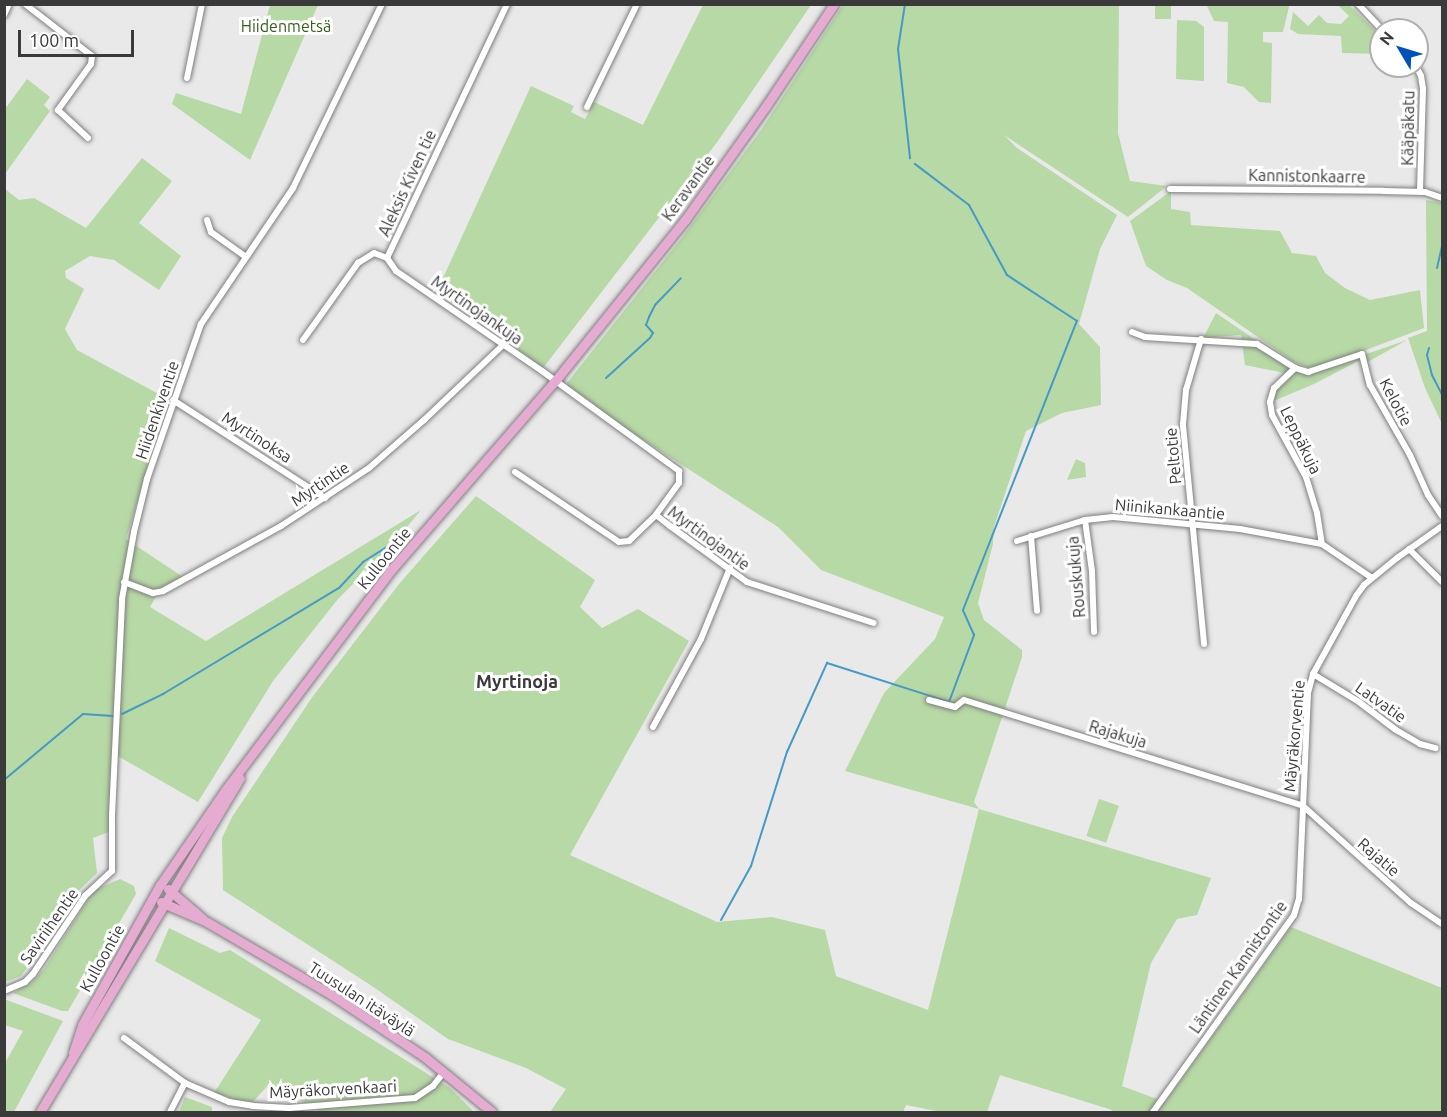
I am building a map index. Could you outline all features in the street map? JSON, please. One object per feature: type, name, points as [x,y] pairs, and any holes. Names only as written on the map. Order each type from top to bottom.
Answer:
[{"type":"main road","name":"Keravantie","points":[[555,381],[685,220],[766,106],[834,4]]},
{"type":"main road","name":"Kulloontie","points":[[73,1053],[82,1025],[160,885],[226,789],[248,763],[296,693],[392,569],[555,381]]},
{"type":"main road","name":"Kulloontie","points":[[40,1113],[73,1053],[90,1030],[171,891],[232,794],[248,763]]},
{"type":"main road","name":"Tuusulan itäväylä","points":[[160,885],[171,891],[207,922]]},
{"type":"main road","name":"Tuusulan itäväylä","points":[[154,897],[207,922],[332,995],[444,1072],[492,1113]]},
{"type":"street","points":[[4,15],[9,4]]},
{"type":"street","points":[[25,4],[92,56],[91,64],[58,110],[88,138]]},
{"type":"street","points":[[187,78],[202,4]]},
{"type":"street","name":"Hiidenkiventie","points":[[112,871],[112,815],[124,582],[147,479],[201,324],[294,188],[382,4]]},
{"type":"street","name":"Aleksis Kiven tie","points":[[303,340],[358,263],[374,253],[387,258],[507,4]]},
{"type":"street","points":[[587,107],[637,4]]},
{"type":"street","points":[[1358,4],[1371,18]]},
{"type":"street","name":"Kääpäkatu","points":[[1420,192],[1423,89],[1421,78]]},
{"type":"street","name":"Kannistonkaarre","points":[[1170,189],[1420,192],[1443,198]]},
{"type":"street","points":[[207,220],[211,232],[246,257]]},
{"type":"street","name":"Myrtinojankuja","points":[[387,258],[396,271],[555,381]]},
{"type":"street","points":[[1132,332],[1146,337],[1257,344],[1295,369]]},
{"type":"street","name":"Peltotie","points":[[1201,339],[1186,390],[1183,425],[1204,644]]},
{"type":"street","name":"Myrtintie","points":[[124,582],[153,593],[163,591],[252,543],[324,498],[393,448],[503,345]]},
{"type":"street","name":"Kelotie","points":[[1295,369],[1308,372],[1362,354],[1370,385],[1410,455],[1428,495],[1443,516]]},
{"type":"street","name":"Leppäkuja","points":[[1295,369],[1274,388],[1270,402],[1272,415],[1306,477],[1317,513],[1322,543]]},
{"type":"street","name":"Myrtinojantie","points":[[555,381],[679,471],[679,483],[656,515],[747,582],[759,588],[874,623]]},
{"type":"street","name":"Myrtinoksa","points":[[174,400],[324,498]]},
{"type":"street","points":[[515,472],[619,542],[629,542],[656,515]]},
{"type":"street","name":"Niinikankaantie","points":[[1017,541],[1085,520],[1113,517],[1194,524],[1322,543]]},
{"type":"street","name":"Rouskukuja","points":[[1085,520],[1092,571],[1094,632]]},
{"type":"street","name":"Mäyräkorventie","points":[[1301,822],[1308,735],[1308,693],[1313,674],[1356,596],[1372,578],[1443,526]]},
{"type":"street","points":[[1031,536],[1037,611]]},
{"type":"street","points":[[1322,543],[1372,578]]},
{"type":"street","points":[[1409,549],[1443,582]]},
{"type":"street","points":[[653,727],[702,639],[730,568]]},
{"type":"street","name":"Latvatie","points":[[1313,674],[1359,702],[1396,730],[1420,744],[1435,747]]},
{"type":"street","name":"Rajakuja","points":[[929,699],[955,707],[964,700],[1302,805]]},
{"type":"street","name":"Rajatie","points":[[1302,805],[1411,903],[1443,924]]},
{"type":"street","name":"Läntinen Kannistontie","points":[[1153,1113],[1294,915],[1299,899],[1301,822]]},
{"type":"street","name":"Saviriihentie","points":[[4,991],[26,982],[84,896],[112,871]]},
{"type":"street","name":"Mäyräkorvenkaari","points":[[124,1038],[185,1083],[229,1102],[289,1108],[415,1098],[433,1086],[444,1072]]},
{"type":"street","points":[[170,1113],[185,1083]]},
{"type":"green space","points":[[1206,4],[1287,4],[1289,7],[1283,32],[1263,32],[1263,42],[1272,43],[1271,103],[1259,102],[1244,87],[1227,83],[1228,22],[1214,21]]},
{"type":"green space","name":"Hiidenmetsä","points":[[270,5],[318,5],[250,160],[172,104],[176,93],[241,114]]},
{"type":"green space","points":[[703,5],[811,5],[718,141],[543,368],[437,291],[531,86],[574,106],[571,112],[585,119],[594,102],[643,125]]},
{"type":"green space","points":[[843,5],[1119,5],[1118,133],[1130,181],[1167,186],[1128,217],[1004,135],[1017,148],[1117,215],[1100,249],[1079,324],[1100,347],[1101,405],[1062,413],[1026,431],[994,527],[993,544],[978,603],[984,620],[1022,650],[1022,657],[974,802],[979,809],[845,771],[884,693],[935,639],[944,617],[821,570],[778,527],[568,391],[567,383],[684,235],[761,130]]},
{"type":"green space","points":[[1155,5],[1171,5],[1171,19],[1155,19]]},
{"type":"green space","points":[[1338,5],[1349,5],[1369,24],[1369,54],[1342,53],[1341,36],[1298,34],[1290,29],[1293,12],[1308,26],[1319,15],[1327,23],[1341,24],[1349,16]]},
{"type":"green space","points":[[1177,20],[1196,21],[1204,27],[1204,81],[1176,79]]},
{"type":"green space","points":[[27,79],[50,97],[44,105],[50,111],[5,174],[5,109]]},
{"type":"green space","points":[[142,158],[172,181],[139,223],[181,256],[159,290],[114,260],[90,256],[65,271],[66,278],[84,289],[65,329],[77,350],[168,399],[126,539],[183,577],[160,589],[150,607],[206,641],[421,510],[391,546],[338,599],[273,681],[198,802],[116,755],[111,831],[93,838],[97,873],[77,892],[47,941],[21,976],[5,982],[4,188],[19,200],[34,198],[86,228]]},
{"type":"green space","points":[[1171,191],[1171,209],[1190,212],[1191,225],[1280,231],[1292,253],[1316,256],[1325,273],[1345,288],[1370,300],[1420,290],[1424,328],[1321,367],[1307,367],[1294,362],[1187,288],[1167,280],[1146,266],[1130,221]]},
{"type":"green space","points":[[1426,200],[1442,203],[1442,424],[1425,388],[1408,338],[1427,331]]},
{"type":"green space","points":[[1216,313],[1288,362],[1306,370],[1320,370],[1407,340],[1366,363],[1364,358],[1314,384],[1271,402],[1275,388],[1285,373],[1245,365],[1241,335],[1203,338]]},
{"type":"green space","points":[[1076,459],[1085,463],[1086,477],[1067,480]]},
{"type":"green space","points":[[476,496],[595,580],[580,607],[602,628],[638,609],[689,641],[570,855],[717,922],[772,917],[825,930],[836,976],[928,1010],[979,809],[1211,878],[1197,915],[1177,919],[1151,963],[1122,1086],[1165,1102],[1291,927],[1442,988],[1442,1112],[1111,1112],[1112,1110],[1000,1075],[987,1112],[941,1112],[906,1105],[903,1112],[550,1112],[566,1089],[526,1068],[448,1039],[372,986],[223,890],[222,838],[232,817],[313,696],[399,584]]},
{"type":"green space","points":[[1099,799],[1119,806],[1106,843],[1086,836]]},
{"type":"green space","points":[[120,879],[134,886],[136,894],[68,1011],[62,1011],[13,993],[31,983],[44,969],[94,890]]},
{"type":"green space","points":[[169,928],[220,953],[230,950],[450,1088],[474,1112],[321,1112],[270,1083],[251,1104],[214,1093],[261,1020],[155,961]]},
{"type":"green space","points":[[4,999],[63,1021],[14,1112],[5,1112],[5,1063],[23,1031],[5,1025]]},
{"type":"green space","points":[[185,1097],[212,1107],[212,1112],[179,1112]]},
{"type":"waterway","points":[[905,4],[898,49],[910,158]]},
{"type":"waterway","points":[[721,920],[751,866],[787,752],[827,663],[949,702],[974,635],[963,610],[1077,321],[1007,275],[969,205],[915,164]]},
{"type":"waterway","points":[[1437,268],[1442,247]]},
{"type":"waterway","points":[[606,378],[650,338],[653,333],[646,325],[655,305],[681,278]]},
{"type":"waterway","points":[[1429,348],[1427,355],[1432,375],[1442,395]]},
{"type":"waterway","points":[[122,714],[163,694],[339,588],[363,562],[398,540],[400,542]]},
{"type":"waterway","points":[[4,780],[83,714],[113,716]]},
{"type":"district","name":"Myrtinoja","points":[[517,681]]}]
